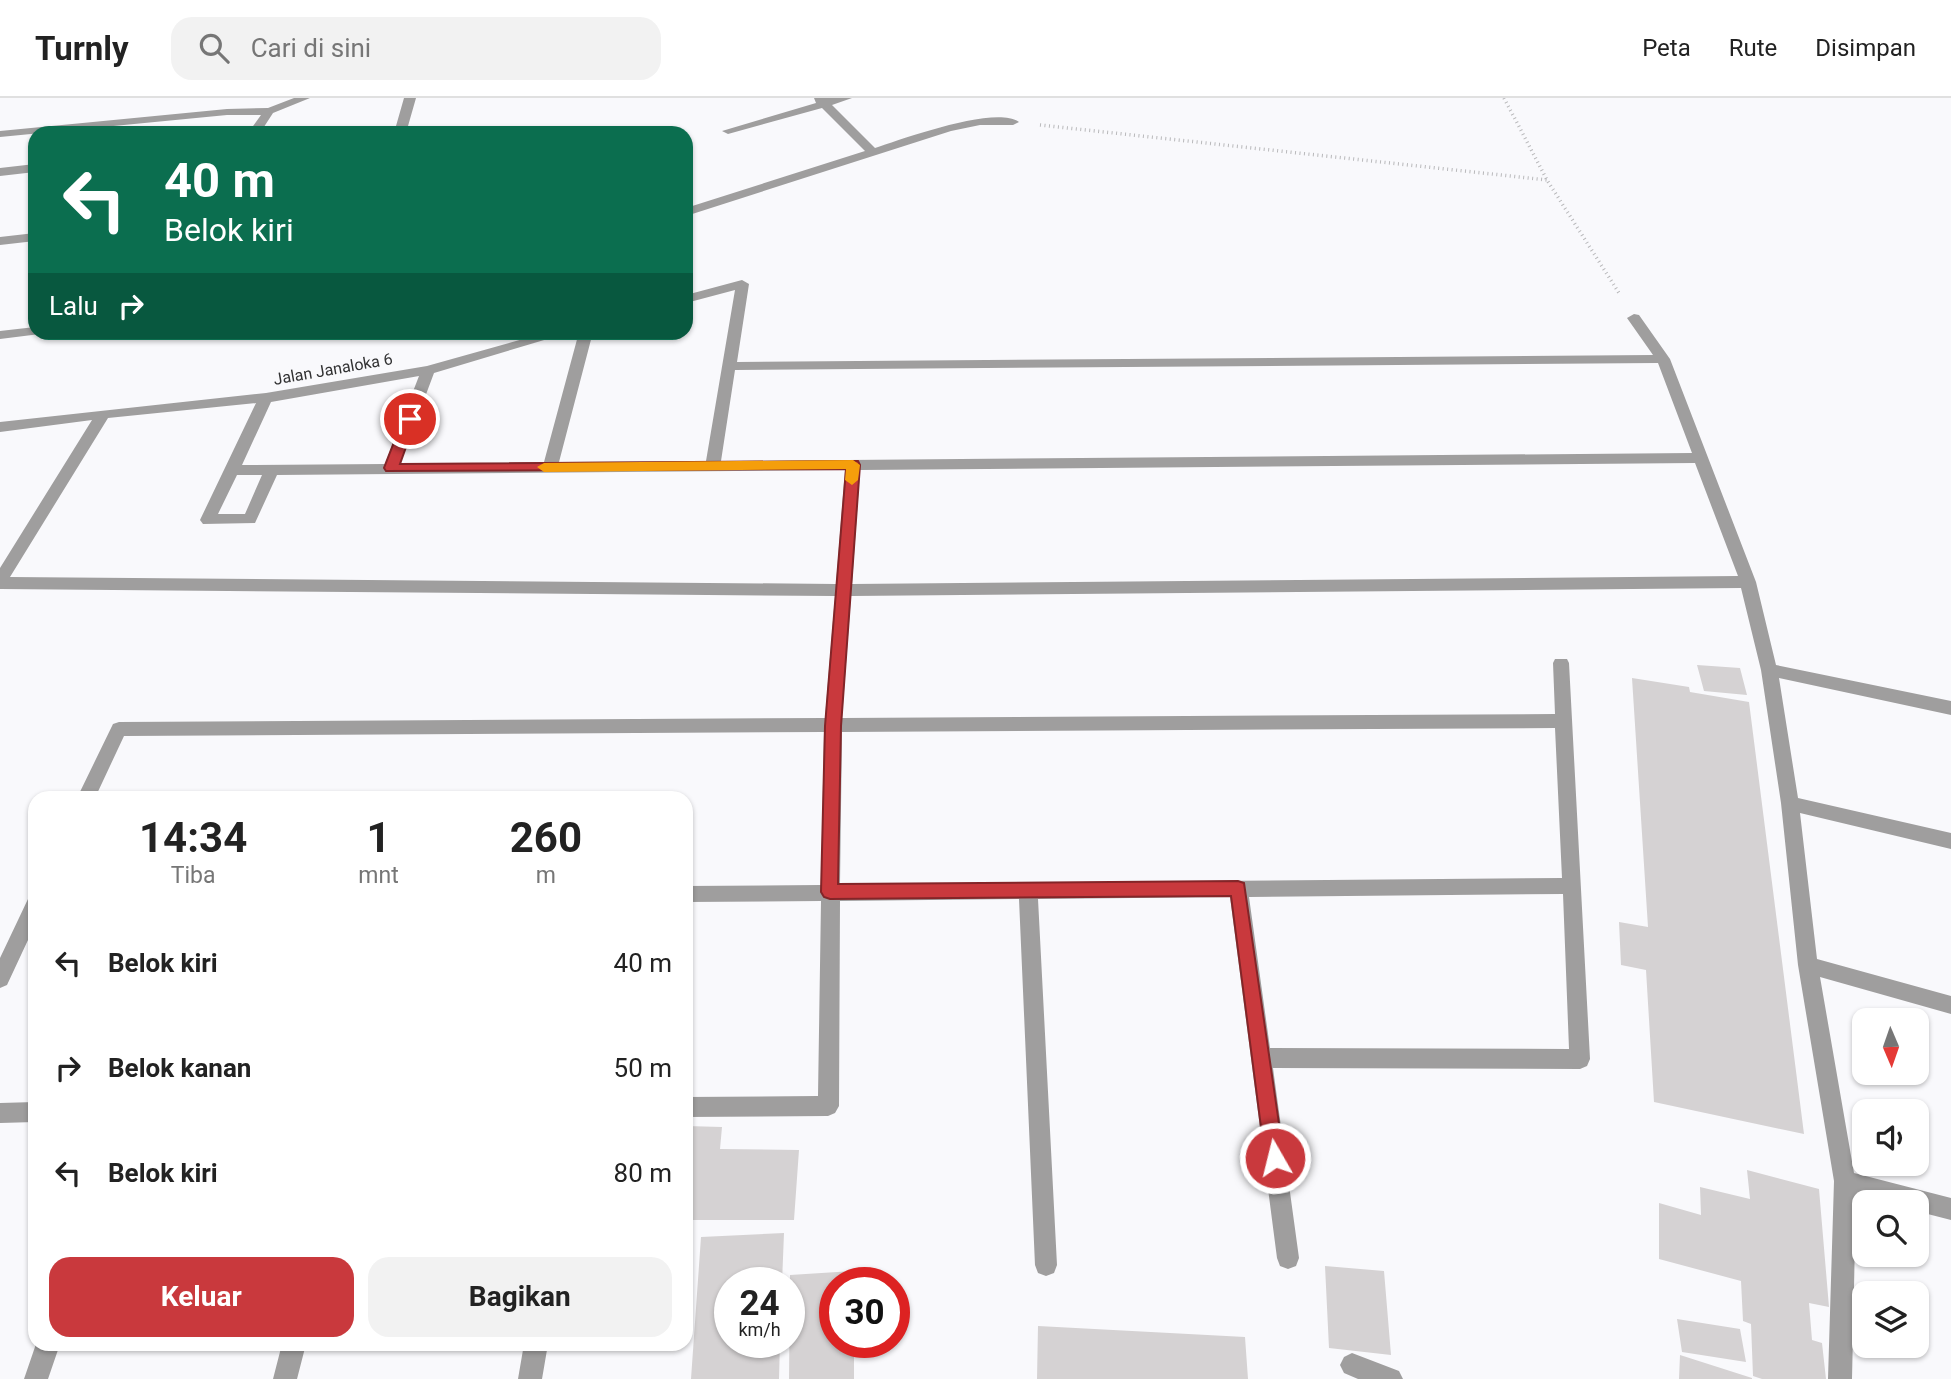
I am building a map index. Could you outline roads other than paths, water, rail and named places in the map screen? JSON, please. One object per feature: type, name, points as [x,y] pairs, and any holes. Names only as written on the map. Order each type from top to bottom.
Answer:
[{"type":"street","points":[[83,126],[227,112],[269,111],[304,98]]},
{"type":"street","points":[[402,126],[410,98]]},
{"type":"street","points":[[728,131],[821,101],[846,98]]},
{"type":"street","points":[[821,101],[874,153]]},
{"type":"street","points":[[259,126],[269,111]]},
{"type":"street","points":[[693,210],[963,124],[1013,122]]},
{"type":"street","points":[[0,134],[28,131]]},
{"type":"street","points":[[0,172],[28,169]]},
{"type":"street","points":[[0,240],[28,238]]},
{"type":"street","points":[[693,297],[742,284],[713,466]]},
{"type":"street","points":[[1634,318],[1663,359],[1748,582],[1769,670],[1790,803],[1808,965],[1845,1181],[1840,1379]]},
{"type":"street","points":[[0,335],[28,332]]},
{"type":"street","name":"Jalan Janaloka 6","points":[[0,427],[266,398],[428,370],[536,340]]},
{"type":"street","points":[[550,467],[584,340]]},
{"type":"street","points":[[728,366],[1663,359]]},
{"type":"street","points":[[391,468],[428,370]]},
{"type":"street","points":[[266,398],[208,520],[250,519],[272,469]]},
{"type":"street","points":[[0,582],[103,414]]},
{"type":"street","points":[[232,470],[1700,458]]},
{"type":"street","points":[[693,1107],[828,1106],[833,726],[853,465]]},
{"type":"street","points":[[0,582],[845,590],[1748,582]]},
{"type":"street","points":[[1261,1058],[1580,1059],[1560,663]]},
{"type":"street","points":[[1769,670],[1951,709]]},
{"type":"street","points":[[89,791],[119,729],[1563,721]]},
{"type":"street","points":[[1790,803],[1951,841]]},
{"type":"street","points":[[693,894],[1572,886]]},
{"type":"street","points":[[1238,888],[1288,1258]]},
{"type":"street","points":[[1028,890],[1046,1265]]},
{"type":"street","points":[[0,979],[28,920]]},
{"type":"street","points":[[1808,965],[1951,1005]]},
{"type":"street","points":[[0,1113],[28,1112]]},
{"type":"street","points":[[1845,1181],[1951,1209]]},
{"type":"street","points":[[36,1379],[46,1351]]},
{"type":"street","points":[[285,1379],[292,1351]]},
{"type":"street","points":[[530,1379],[535,1351]]},
{"type":"street","points":[[1352,1365],[1391,1379]]}]
